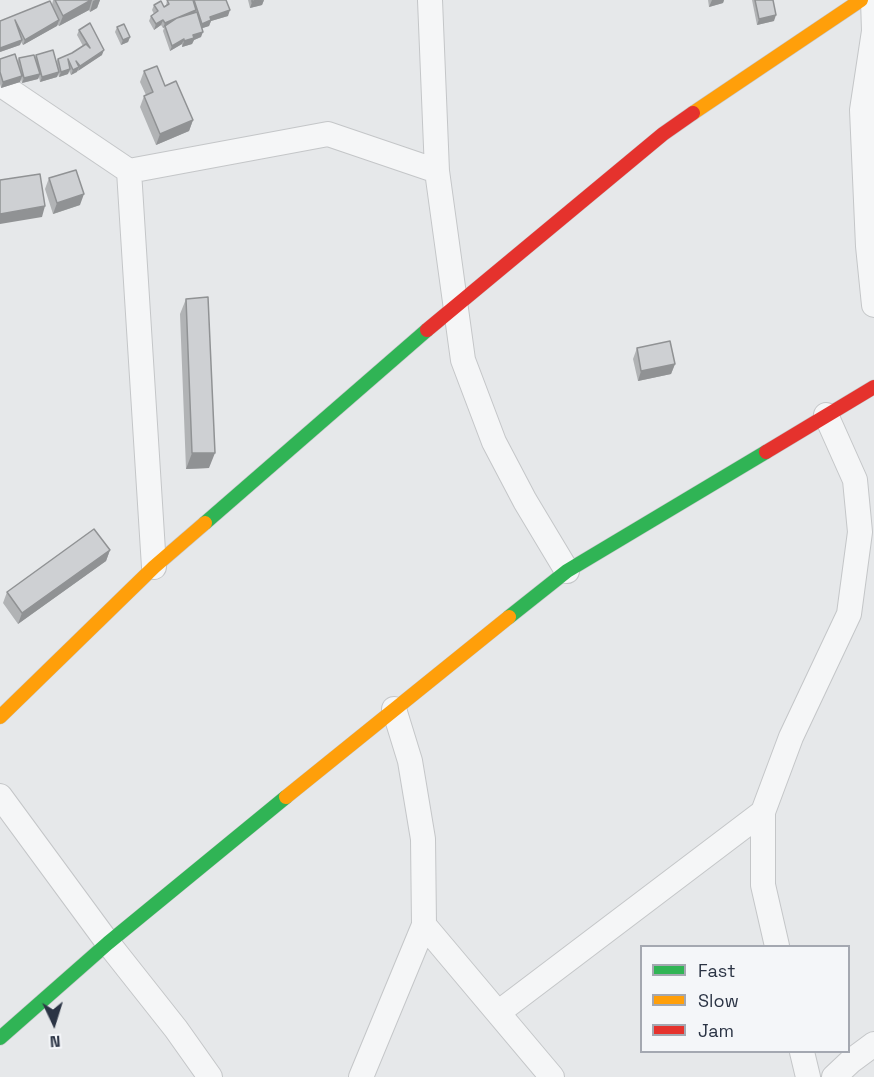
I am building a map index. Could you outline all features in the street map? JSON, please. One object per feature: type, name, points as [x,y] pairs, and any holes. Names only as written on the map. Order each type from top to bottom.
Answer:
[{"type":"street","points":[[430,0],[437,171],[463,360],[494,442],[525,501],[567,571]]},
{"type":"street","points":[[0,717],[154,567],[456,305],[663,134],[861,0]]},
{"type":"street","points":[[873,0],[874,31],[862,110],[868,246],[874,305]]},
{"type":"street","points":[[0,84],[129,171],[328,134],[437,171]]},
{"type":"street","points":[[129,171],[154,567]]},
{"type":"street","points":[[0,1038],[108,944],[394,709],[567,571],[874,387]]},
{"type":"street","points":[[777,945],[763,885],[763,812],[791,737],[849,614],[860,532],[855,480],[826,415]]},
{"type":"street","points":[[361,1077],[424,925],[423,839],[410,761],[394,709]]},
{"type":"street","points":[[0,796],[108,944],[176,1029],[210,1077]]},
{"type":"street","points":[[499,1012],[763,812]]},
{"type":"street","points":[[424,925],[552,1077]]},
{"type":"street","points":[[847,1072],[874,1044]]},
{"type":"street","points":[[802,1053],[808,1077]]},
{"type":"building","points":[[55,0],[91,0],[63,16]]},
{"type":"building","points":[[167,0],[193,0],[196,10],[165,23],[163,20],[156,24],[151,16],[158,11],[154,5],[161,1],[164,7],[169,4]]},
{"type":"building","points":[[194,0],[226,0],[230,10],[210,17],[211,20],[202,24]]},
{"type":"building","points":[[755,0],[773,0],[776,15],[759,19]]},
{"type":"building","points":[[50,1],[59,20],[25,40],[15,20],[22,40],[0,48],[0,21]]},
{"type":"building","points":[[197,12],[203,32],[172,46],[165,26],[177,18]]},
{"type":"building","points":[[90,23],[104,50],[80,66],[76,61],[79,67],[73,70],[68,59],[70,69],[61,72],[58,59],[86,44],[90,48],[79,30]]},
{"type":"building","points":[[124,24],[130,37],[123,40],[117,27]]},
{"type":"building","points":[[53,50],[59,72],[42,77],[36,55]]},
{"type":"building","points":[[15,54],[22,76],[3,82],[0,59]]},
{"type":"building","points":[[34,55],[40,74],[24,78],[19,58]]},
{"type":"building","points":[[157,66],[165,86],[176,81],[193,120],[160,134],[144,96],[153,92],[144,71]]},
{"type":"building","points":[[76,170],[84,194],[57,203],[49,178]]},
{"type":"building","points":[[40,174],[45,206],[0,214],[0,180]]},
{"type":"building","points":[[208,297],[215,453],[192,453],[186,299]]},
{"type":"building","points":[[670,341],[675,364],[641,371],[637,348]]},
{"type":"building","points":[[94,529],[110,550],[22,613],[7,592]]},
{"type":"traffic: fast","points":[[205,523],[427,330]]},
{"type":"traffic: fast","points":[[509,617],[567,571],[766,452]]},
{"type":"traffic: fast","points":[[0,1038],[108,943],[286,797]]},
{"type":"traffic: slow","points":[[693,113],[861,0]]},
{"type":"traffic: slow","points":[[0,717],[154,567],[205,523]]},
{"type":"traffic: slow","points":[[286,797],[509,617]]},
{"type":"traffic: jam","points":[[427,330],[663,134],[693,113]]},
{"type":"traffic: jam","points":[[766,452],[874,387]]}]
